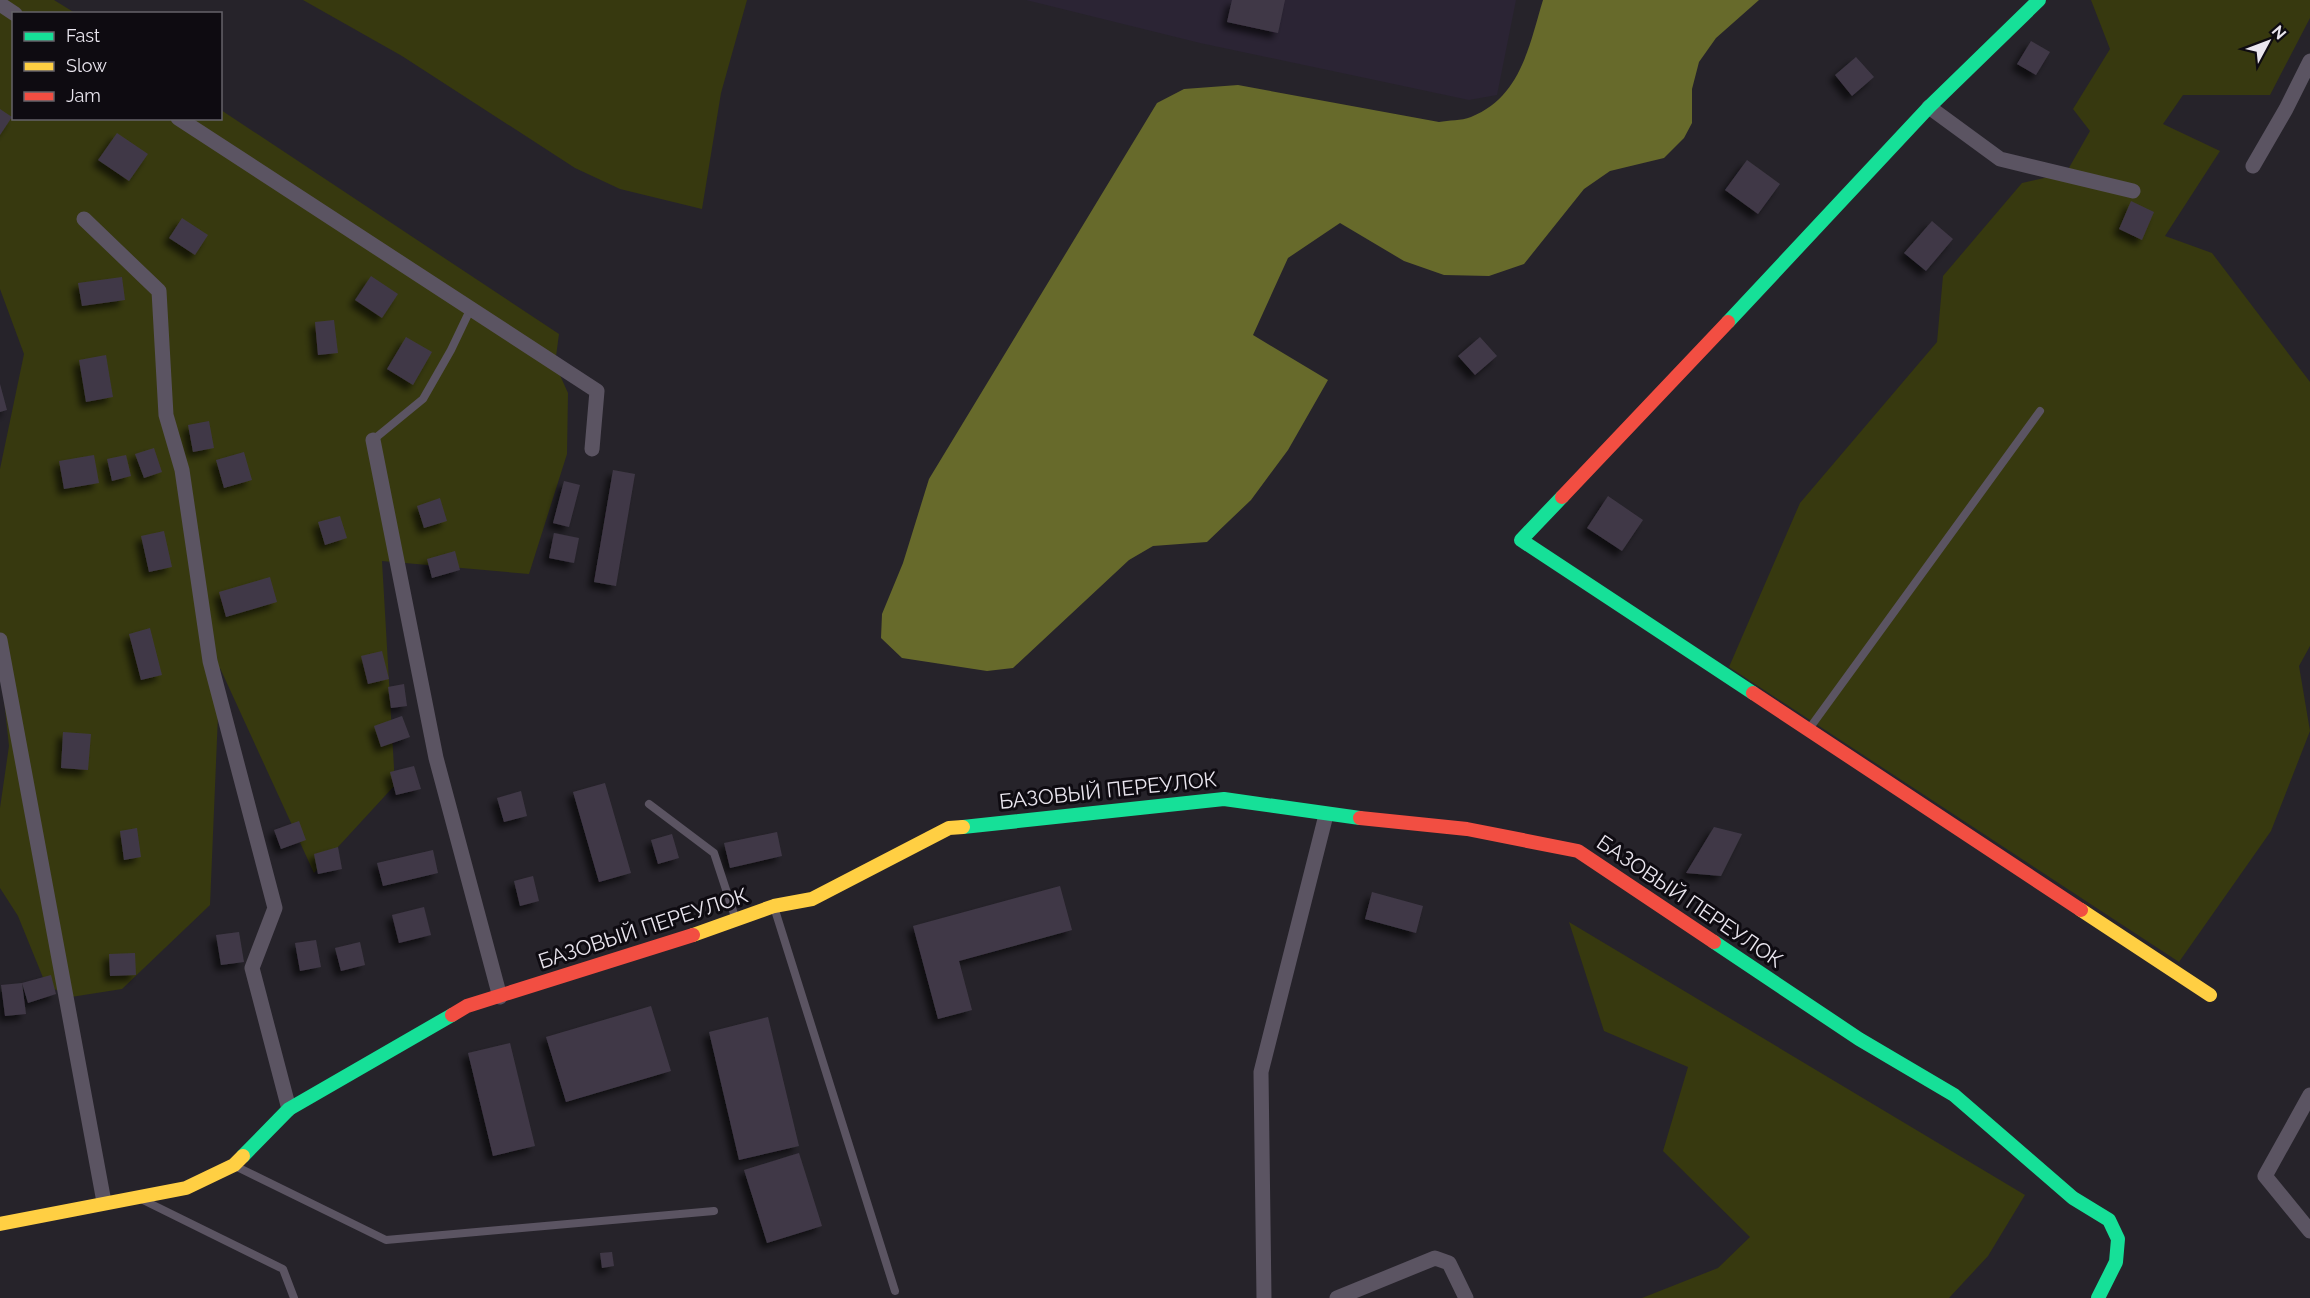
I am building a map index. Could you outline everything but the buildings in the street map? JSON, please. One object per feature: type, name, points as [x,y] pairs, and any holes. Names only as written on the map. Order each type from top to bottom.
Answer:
[{"type":"street","points":[[2039,0],[1929,107],[1833,212],[1521,540],[2210,995]]},
{"type":"street","points":[[2253,166],[2286,109],[2310,61]]},
{"type":"street","points":[[1929,107],[2000,159],[2133,191]]},
{"type":"street","points":[[181,120],[597,391],[592,449]]},
{"type":"street","points":[[84,219],[159,291],[166,415],[182,470],[210,661],[275,908],[252,968],[289,1109]]},
{"type":"street","points":[[373,440],[436,758],[500,997]]},
{"type":"street","points":[[0,640],[104,1202]]},
{"type":"street","name":"БАЗОВЫЙ ПЕРЕУЛОК","points":[[0,1224],[104,1202],[186,1188],[234,1165],[289,1109],[467,1006],[737,921],[774,906],[812,899],[949,828],[1224,798],[1326,815],[1467,829],[1578,851],[1859,1039],[1954,1095],[2073,1198],[2109,1220],[2118,1239],[2116,1262],[2098,1298]]},
{"type":"street","points":[[1264,1298],[1261,1072],[1326,815]]},
{"type":"street","points":[[2310,1095],[2265,1176],[2310,1231]]},
{"type":"street","points":[[1337,1298],[1436,1258],[1449,1263],[1466,1298]]},
{"type":"lane","points":[[373,440],[423,399],[452,350],[471,308]]},
{"type":"lane","points":[[1808,730],[2040,411]]},
{"type":"lane","points":[[649,804],[714,853],[737,921]]},
{"type":"lane","points":[[774,906],[895,1291]]},
{"type":"lane","points":[[234,1165],[386,1240],[714,1211]]},
{"type":"lane","points":[[136,1197],[283,1269],[294,1298]]},
{"type":"shaded area","points":[[0,0],[54,0],[73,12],[12,12],[12,120],[222,120],[222,111],[559,334],[555,364],[568,393],[567,454],[529,574],[382,561],[395,785],[314,873],[220,668],[210,905],[122,989],[71,997],[46,985],[18,916],[0,888],[0,808],[9,746],[0,664],[0,469],[24,354],[0,289]]},
{"type":"shaded area","points":[[303,0],[747,0],[721,93],[702,209],[620,189],[575,168],[402,56]]},
{"type":"shaded area","points":[[1026,0],[1516,0],[1497,95],[1469,100],[1200,43]]},
{"type":"shaded area","points":[[1543,0],[1759,0],[1716,38],[1699,62],[1692,89],[1692,123],[1684,138],[1664,158],[1610,171],[1584,189],[1524,264],[1489,276],[1444,275],[1404,261],[1340,223],[1288,258],[1253,335],[1328,380],[1288,450],[1251,500],[1207,542],[1153,546],[1129,560],[1013,668],[987,671],[902,658],[881,638],[882,614],[903,563],[929,479],[1157,103],[1184,89],[1238,85],[1439,122],[1471,117],[1488,108],[1512,83],[1527,52]]},
{"type":"shaded area","points":[[2091,0],[2310,0],[2310,18],[2270,95],[2183,95],[2163,124],[2220,151],[2165,236],[2212,253],[2310,382],[2310,646],[2299,666],[2310,731],[2271,831],[2179,962],[1729,667],[1800,503],[1937,342],[1943,276],[2022,183],[2066,173],[2090,131],[2073,109],[2110,49]]},
{"type":"shaded area","points":[[1569,922],[2025,1195],[1988,1256],[1949,1298],[1642,1298],[1718,1268],[1750,1237],[1663,1151],[1688,1067],[1604,1031]]},
{"type":"traffic: fast","points":[[1728,322],[1929,107],[2039,0]]},
{"type":"traffic: fast","points":[[1562,497],[1521,540],[1753,693]]},
{"type":"traffic: fast","points":[[963,827],[1224,799],[1360,818]]},
{"type":"traffic: fast","points":[[1714,942],[1859,1039],[1954,1095],[2073,1198],[2109,1220],[2118,1239],[2116,1262],[2098,1298]]},
{"type":"traffic: fast","points":[[243,1156],[289,1109],[452,1015]]},
{"type":"traffic: slow","points":[[693,935],[774,906],[812,899],[949,828],[963,827]]},
{"type":"traffic: slow","points":[[2081,910],[2210,995]]},
{"type":"traffic: slow","points":[[0,1224],[186,1188],[234,1165],[243,1156]]},
{"type":"traffic: jam","points":[[1562,497],[1728,322]]},
{"type":"traffic: jam","points":[[1753,693],[2081,910]]},
{"type":"traffic: jam","points":[[1360,818],[1467,829],[1578,851],[1714,942]]},
{"type":"traffic: jam","points":[[452,1015],[467,1006],[693,935]]}]
